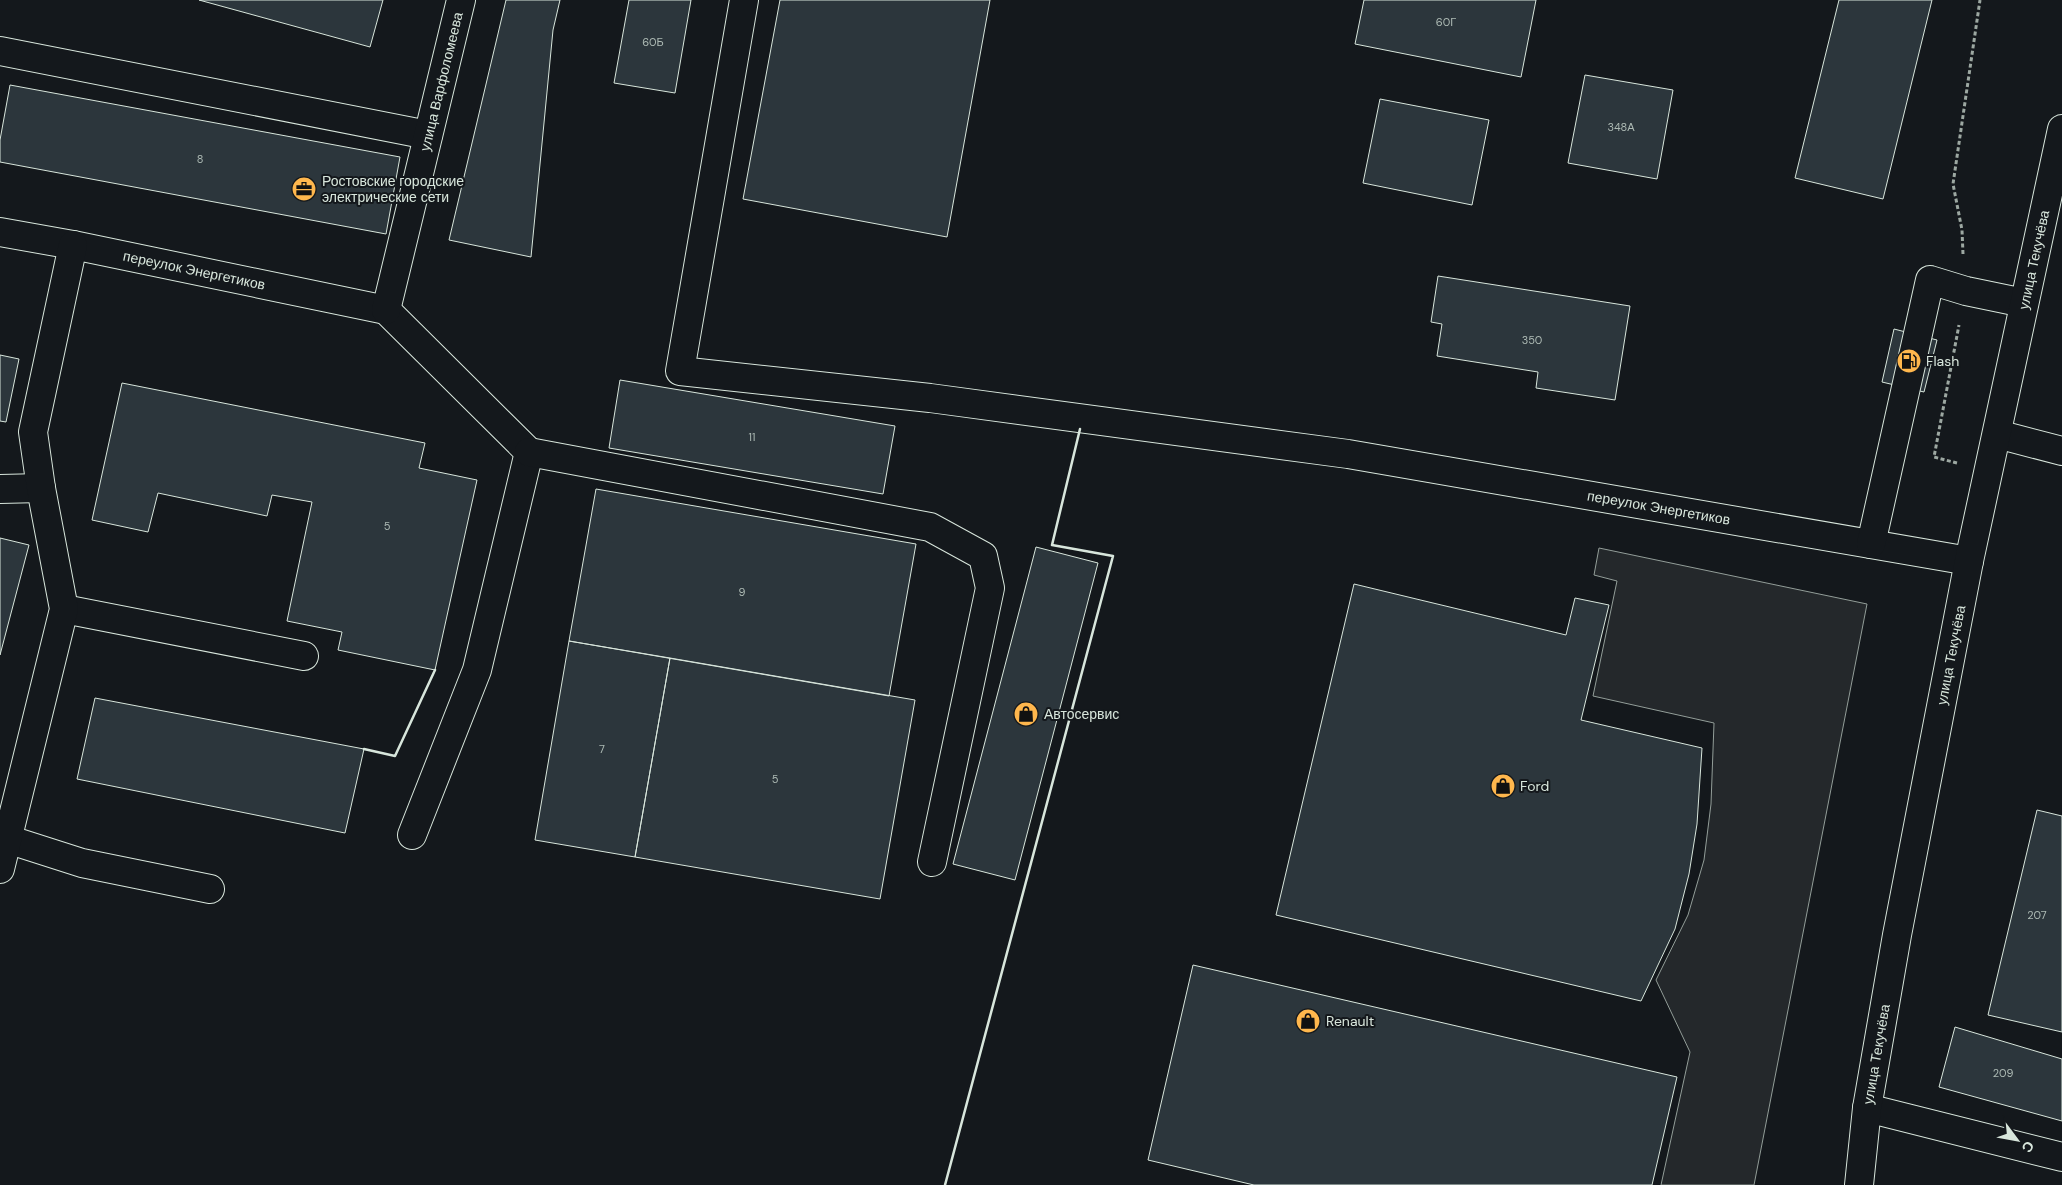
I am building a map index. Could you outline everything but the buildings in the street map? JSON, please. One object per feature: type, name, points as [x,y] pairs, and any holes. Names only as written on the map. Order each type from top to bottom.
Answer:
[{"type":"street","name":"улица Варфоломеева","points":[[386,310],[461,0]]},
{"type":"street","name":"переулок Энергетиков","points":[[744,0],[680,371],[930,398],[1348,454],[1969,561]]},
{"type":"street","points":[[0,51],[428,135]]},
{"type":"street","name":"улица Текучёва","points":[[1859,1185],[1867,1108],[1897,936],[1969,561],[2024,303],[2059,158],[2062,130]]},
{"type":"street","name":"переулок Энергетиков","points":[[0,232],[73,245],[386,310]]},
{"type":"street","points":[[0,869],[64,609],[41,488],[33,432],[73,245]]},
{"type":"street","points":[[1871,544],[1930,280],[1966,291],[2024,303]]},
{"type":"street","points":[[386,310],[530,452],[930,527],[983,556],[990,588],[932,862]]},
{"type":"street","points":[[1997,434],[2062,451]]},
{"type":"street","points":[[412,835],[477,670],[530,452]]},
{"type":"street","points":[[0,489],[41,488]]},
{"type":"street","points":[[64,609],[304,656]]},
{"type":"street","points":[[8,839],[82,863],[210,889]]},
{"type":"street","points":[[1867,1108],[2062,1157]]},
{"type":"path","points":[[1934,457],[1966,291],[1962,230],[1953,184],[1980,0]]},
{"type":"shaded area","points":[[1599,548],[1867,604],[1754,1185],[1661,1185],[1690,1052],[1656,980],[1688,915],[1704,860],[1711,804],[1714,723],[1593,696],[1617,581],[1594,575]]},
{"type":"wall","points":[[945,1185],[1113,556],[1052,545],[1080,429]]},
{"type":"wall","points":[[364,749],[395,756],[435,670]]},
{"type":"place","name":"Ростовские городские электрические сети","points":[[304,189]]},
{"type":"place","name":"Flash","points":[[1909,361]]},
{"type":"place","name":"Автосервис","points":[[1026,714]]},
{"type":"place","name":"Ford","points":[[1503,786]]},
{"type":"place","name":"Renault","points":[[1308,1021]]}]
